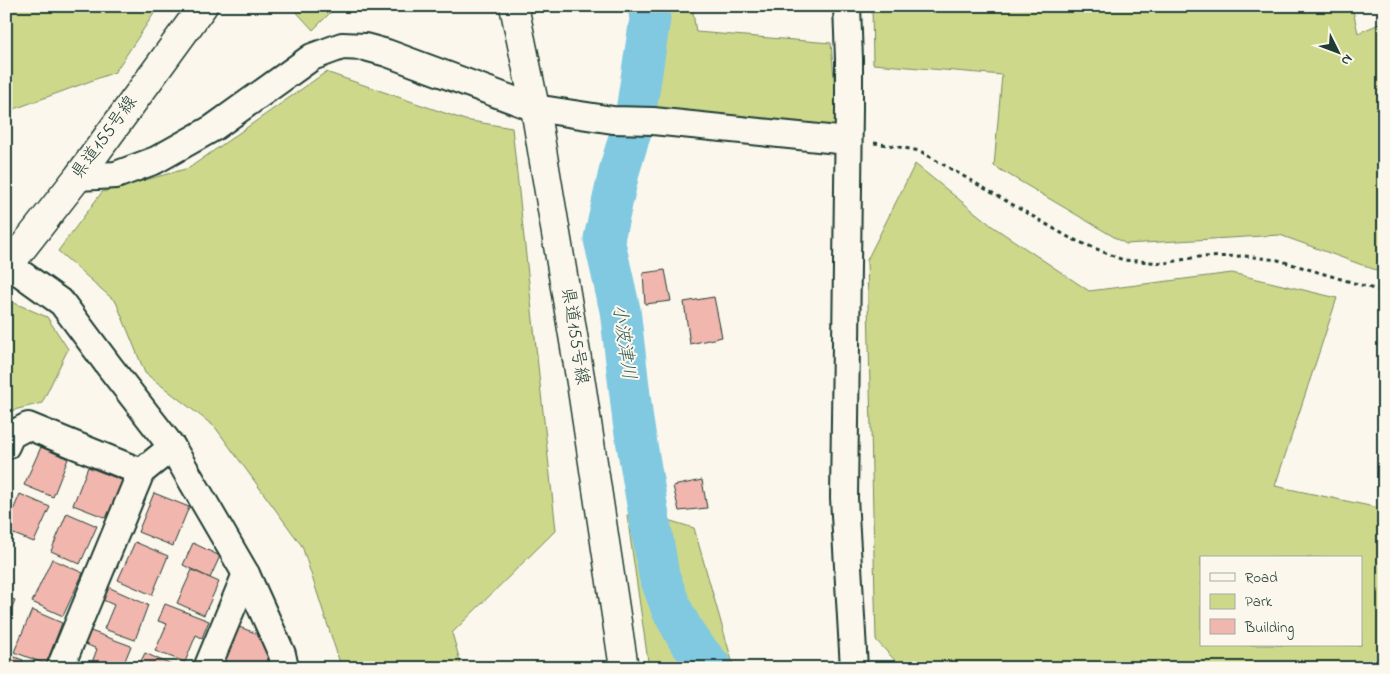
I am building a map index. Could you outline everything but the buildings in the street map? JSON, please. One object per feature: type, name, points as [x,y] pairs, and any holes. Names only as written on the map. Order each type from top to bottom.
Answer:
[{"type":"main road","name":"県道155号線","points":[[8,267],[78,176],[202,6]]},
{"type":"main road","name":"県道155号線","points":[[514,6],[536,108],[582,383],[624,668]]},
{"type":"street","points":[[847,6],[849,59],[844,498],[854,668]]},
{"type":"street","points":[[78,176],[116,176],[156,160],[213,128],[312,58],[342,46],[365,47],[387,52],[536,108],[613,120],[653,121],[848,141]]},
{"type":"street","points":[[8,267],[62,303],[172,447],[246,574],[282,654],[284,668]]},
{"type":"street","points":[[6,446],[11,435],[28,426],[141,472]]},
{"type":"street","points":[[60,668],[141,472],[172,447]]},
{"type":"street","points":[[207,668],[246,574]]},
{"type":"path","points":[[848,141],[888,145],[920,151],[1070,238],[1123,260],[1165,263],[1197,257],[1244,256],[1278,260],[1384,292]]},
{"type":"green space","points":[[6,6],[159,6],[115,72],[6,112]]},
{"type":"green space","points":[[291,6],[337,6],[313,30]]},
{"type":"green space","points":[[657,6],[692,6],[696,32],[831,43],[838,126],[650,110],[660,23]]},
{"type":"green space","points":[[872,6],[1352,6],[1358,33],[1384,22],[1384,273],[1280,235],[1126,244],[994,166],[1002,75],[873,64]]},
{"type":"green space","points":[[326,72],[465,120],[512,128],[556,530],[452,633],[462,668],[340,668],[302,546],[215,427],[145,373],[116,302],[58,251],[102,192],[189,168]]},
{"type":"green space","points":[[915,164],[992,226],[1089,291],[1232,273],[1337,298],[1275,486],[1384,509],[1384,668],[902,668],[876,640],[867,260]]},
{"type":"green space","points":[[12,302],[47,317],[68,349],[42,403],[10,411],[6,420],[6,309]]},
{"type":"green space","points":[[627,515],[661,518],[694,528],[734,668],[649,668]]},
{"type":"waterway","name":"小波津川","points":[[648,6],[650,19],[635,118],[620,168],[604,239],[620,310],[633,421],[659,575],[672,610],[689,641],[712,668]]}]
